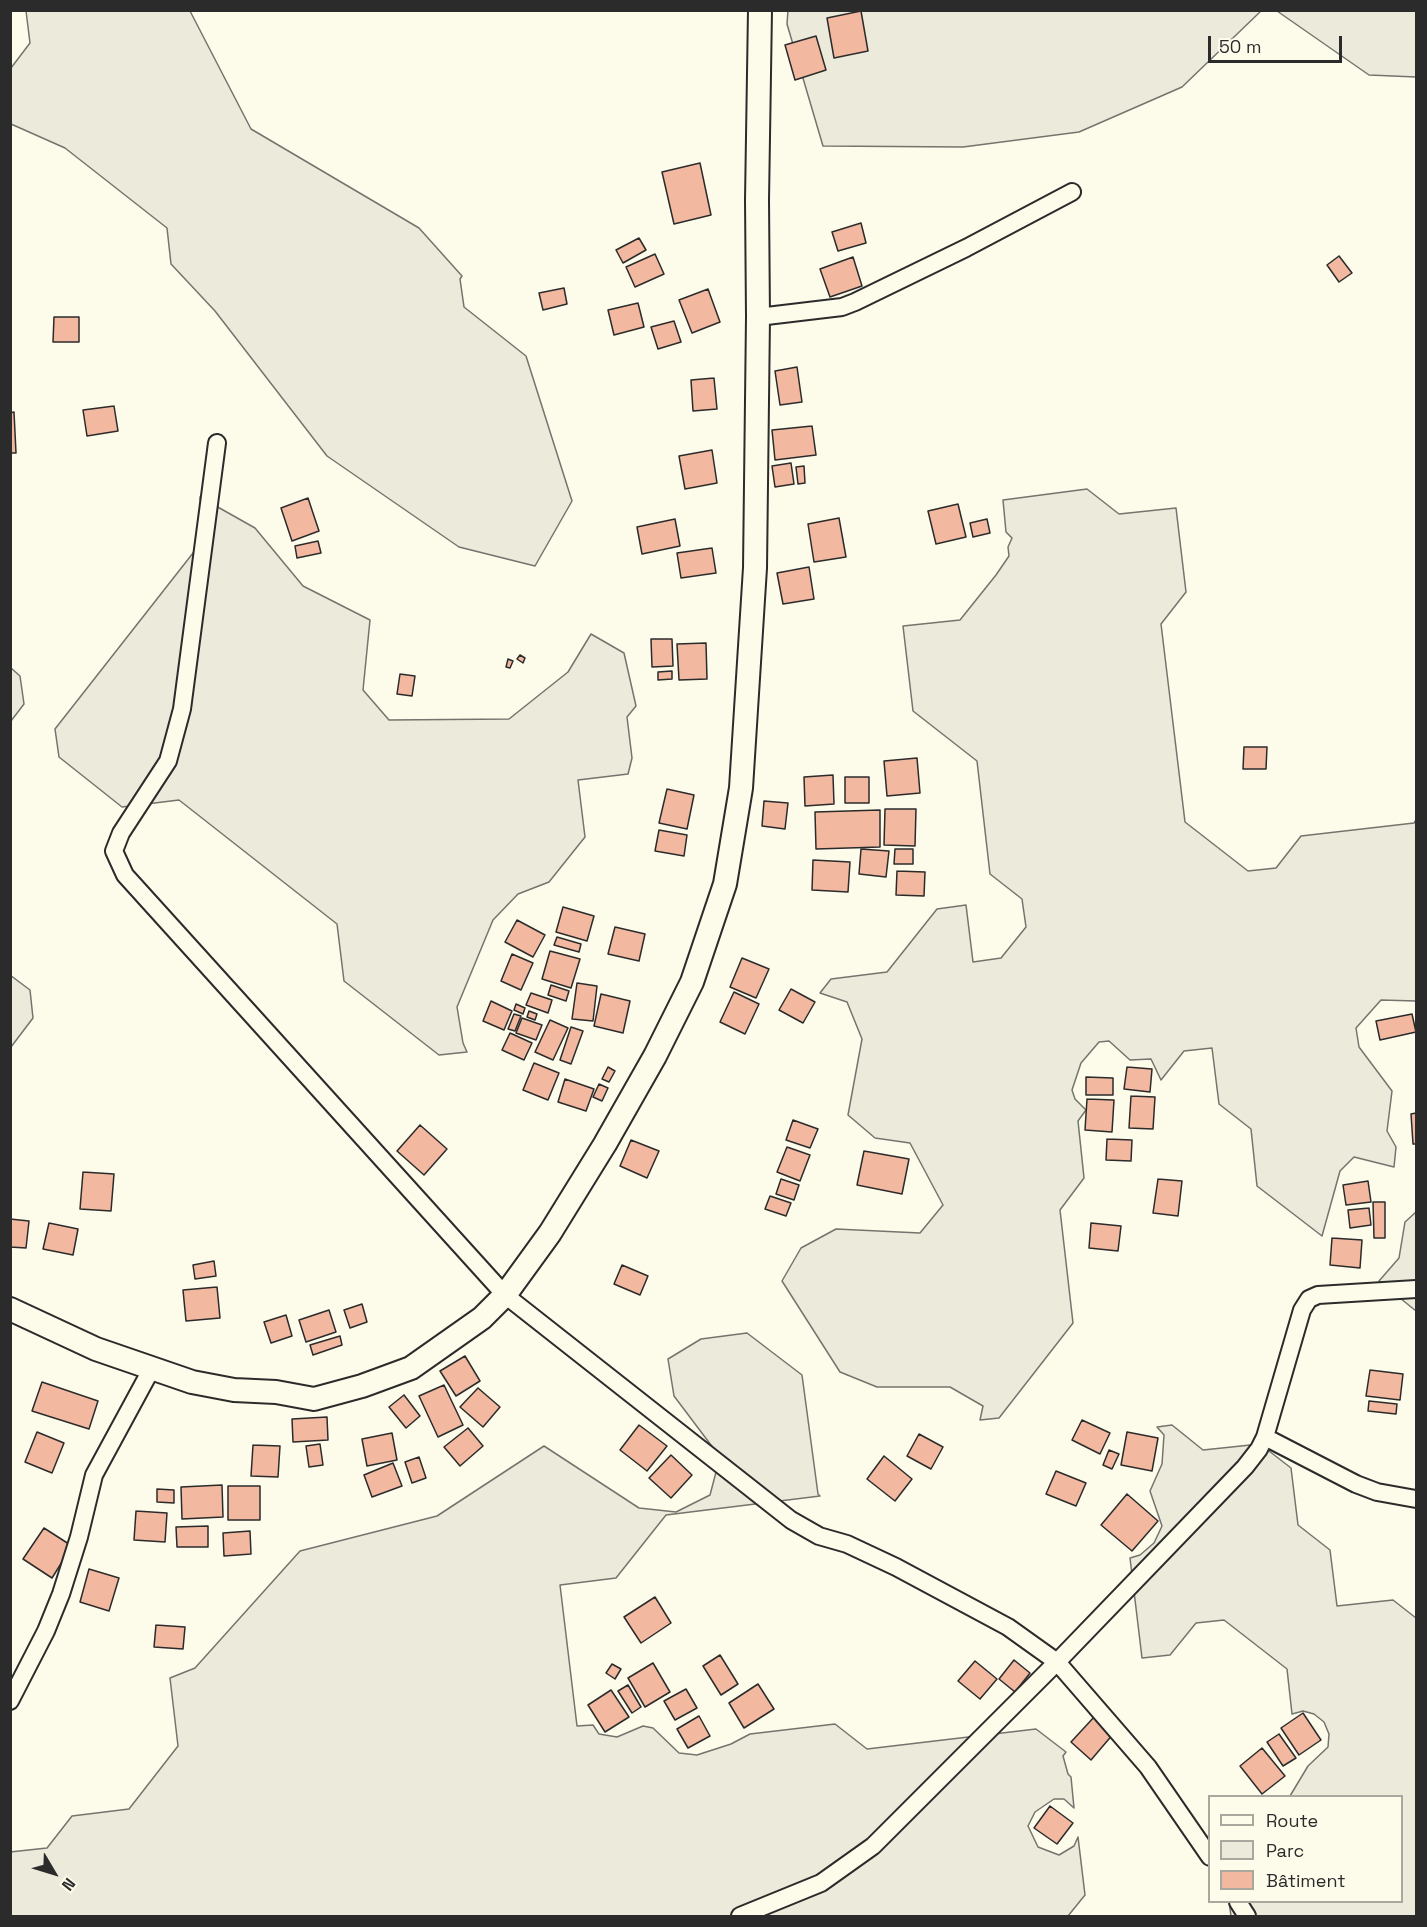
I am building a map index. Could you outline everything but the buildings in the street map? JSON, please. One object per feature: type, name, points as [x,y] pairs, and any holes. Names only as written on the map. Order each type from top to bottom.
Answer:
[{"type":"main road","points":[[10,1309],[96,1349],[192,1382],[223,1388],[276,1392],[314,1399],[362,1386],[411,1368],[482,1318],[505,1295],[571,1200],[655,1056],[692,982],[725,884],[741,788],[755,568],[760,10]]},
{"type":"street","points":[[758,317],[842,307],[855,302],[966,248],[1072,192]]},
{"type":"street","points":[[217,443],[182,709],[168,761],[121,833],[114,851],[125,875],[505,1295],[791,1520],[819,1536],[847,1544],[896,1567],[1008,1627],[1057,1662],[1148,1767],[1208,1856]]},
{"type":"street","points":[[740,1917],[821,1883],[873,1846],[1057,1662],[1245,1467],[1265,1437],[1302,1310],[1309,1299],[1318,1295],[1416,1289]]},
{"type":"street","points":[[10,1701],[46,1631],[61,1594],[79,1537],[94,1475],[152,1368]]},
{"type":"street","points":[[1265,1437],[1356,1484],[1377,1492],[1416,1499]]},
{"type":"street","points":[[1239,1903],[1247,1917]]},
{"type":"green space","points":[[788,10],[1261,11],[1182,87],[1079,132],[963,147],[823,146],[787,24]]},
{"type":"green space","points":[[26,11],[190,11],[251,129],[419,228],[462,276],[460,279],[464,307],[526,356],[572,501],[535,566],[459,547],[327,456],[215,311],[171,264],[167,228],[65,148],[11,124],[11,68],[30,43]]},
{"type":"green space","points":[[1277,11],[1416,11],[1416,77],[1369,75]]},
{"type":"green space","points":[[1087,489],[1119,514],[1176,508],[1186,592],[1161,624],[1185,822],[1248,871],[1276,868],[1301,836],[1414,823],[1416,820],[1416,1001],[1381,1000],[1356,1028],[1359,1047],[1392,1091],[1387,1131],[1396,1147],[1394,1167],[1354,1157],[1340,1171],[1322,1236],[1257,1186],[1251,1129],[1219,1104],[1212,1048],[1184,1051],[1161,1080],[1151,1059],[1130,1060],[1109,1041],[1099,1042],[1081,1063],[1072,1090],[1075,1099],[1086,1110],[1078,1121],[1084,1178],[1060,1210],[1073,1323],[999,1418],[980,1420],[983,1406],[950,1387],[877,1387],[840,1372],[782,1281],[801,1248],[836,1229],[920,1233],[943,1205],[910,1143],[875,1138],[848,1115],[862,1039],[847,1002],[820,993],[831,979],[887,972],[937,909],[966,905],[973,962],[1001,958],[1026,927],[1022,899],[990,874],[977,761],[913,711],[903,626],[960,620],[996,575],[1009,556],[1008,547],[1012,538],[1006,532],[1003,500]]},
{"type":"green space","points":[[200,497],[255,528],[303,586],[370,620],[363,690],[389,720],[509,719],[568,672],[591,634],[624,653],[636,706],[627,717],[632,758],[628,774],[578,780],[585,837],[549,882],[518,894],[493,920],[457,1007],[463,1043],[467,1052],[439,1055],[344,981],[337,924],[179,800],[122,807],[59,757],[55,729],[204,539]]},
{"type":"green space","points":[[11,668],[20,676],[24,704],[11,721]]},
{"type":"green space","points":[[10,975],[30,990],[33,1018],[11,1047]]},
{"type":"green space","points":[[1416,1212],[1416,1311],[1379,1281],[1399,1258],[1405,1222]]},
{"type":"green space","points":[[747,1333],[802,1375],[820,1496],[666,1515],[616,1578],[560,1585],[577,1726],[593,1725],[599,1734],[617,1737],[643,1726],[653,1728],[679,1753],[697,1755],[731,1744],[750,1734],[835,1724],[867,1749],[1036,1729],[1066,1752],[1063,1756],[1071,1777],[1074,1808],[1064,1799],[1054,1799],[1035,1812],[1028,1826],[1038,1847],[1059,1855],[1074,1846],[1078,1837],[1085,1895],[1068,1916],[11,1916],[10,1852],[47,1848],[72,1816],[129,1809],[178,1746],[170,1678],[195,1668],[300,1551],[437,1516],[544,1446],[639,1508],[676,1512],[710,1495],[720,1457],[674,1396],[668,1359],[701,1339]]},
{"type":"green space","points":[[1172,1425],[1203,1450],[1260,1444],[1291,1468],[1298,1525],[1330,1550],[1337,1606],[1393,1600],[1416,1618],[1416,1916],[1231,1916],[1229,1903],[1403,1903],[1403,1795],[1291,1795],[1308,1766],[1328,1747],[1329,1734],[1324,1722],[1314,1714],[1303,1711],[1292,1714],[1287,1669],[1224,1620],[1196,1623],[1170,1655],[1142,1658],[1130,1558],[1140,1555],[1154,1543],[1162,1526],[1150,1491],[1162,1464],[1164,1435],[1157,1427]]}]
